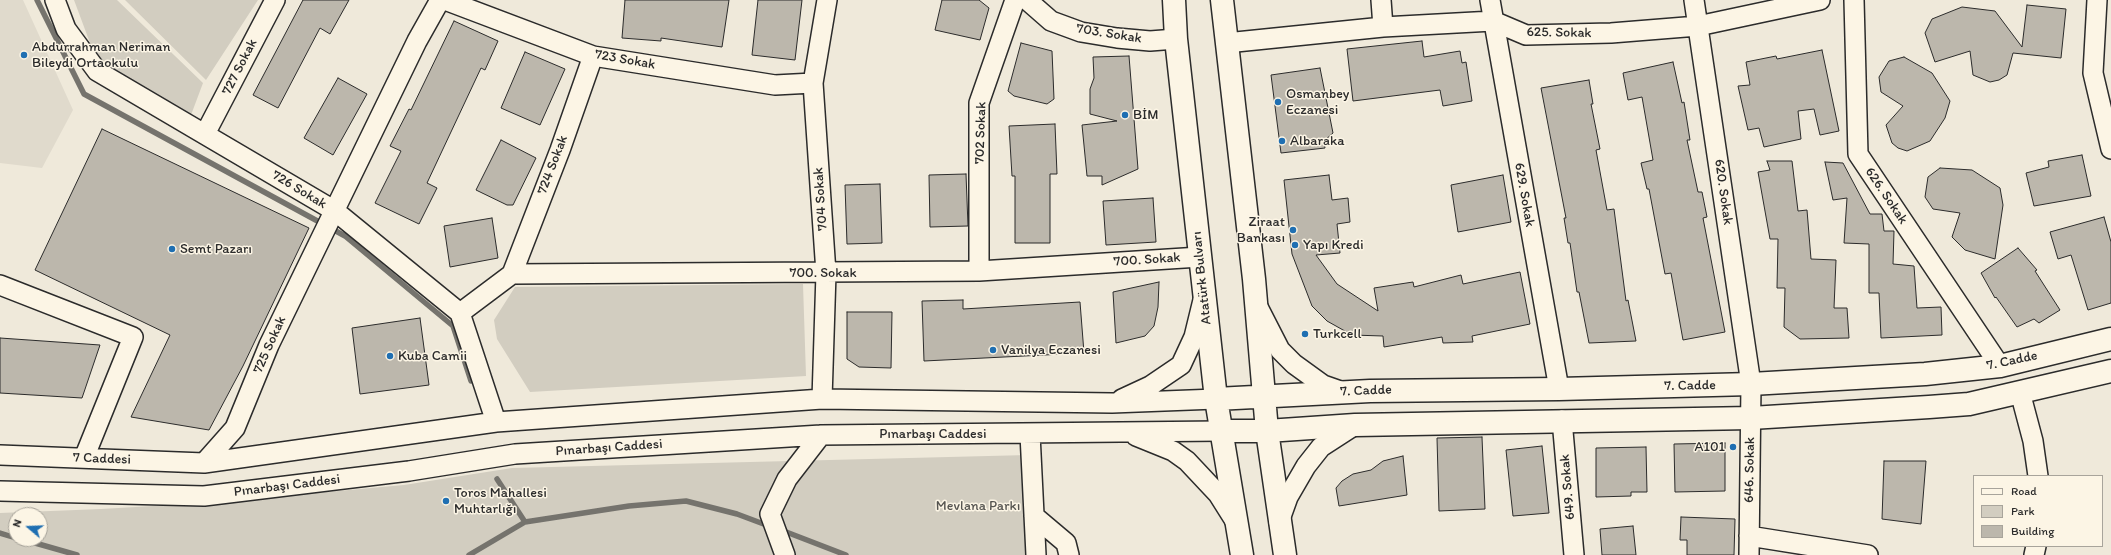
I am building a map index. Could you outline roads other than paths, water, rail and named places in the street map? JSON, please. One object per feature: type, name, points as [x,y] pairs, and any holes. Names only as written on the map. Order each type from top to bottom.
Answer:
[{"type":"main road","name":"Atatürk Bulvarı","points":[[1174,0],[1176,39],[1216,399],[1220,431],[1242,555]]},
{"type":"main road","points":[[1222,0],[1256,304],[1267,430],[1279,523],[1285,555]]},
{"type":"main road","name":"7. Cadde","points":[[1264,396],[1343,392],[1559,389],[1750,384],[1925,374],[2000,366],[2111,338]]},
{"type":"main road","points":[[1220,431],[1355,425],[1562,420],[1751,418],[1969,404],[2111,371]]},
{"type":"main road","points":[[1216,399],[1264,396]]},
{"type":"street","name":"726 Sokak","points":[[55,0],[66,29],[97,71],[205,134],[332,217],[460,312]]},
{"type":"street","name":"727 Sokak","points":[[205,134],[275,0]]},
{"type":"street","name":"725 Sokak","points":[[204,463],[235,428],[269,345],[417,41],[440,0]]},
{"type":"street","name":"723 Sokak","points":[[445,0],[593,56],[775,85],[813,83]]},
{"type":"street","name":"704 Sokak","points":[[822,399],[826,273],[813,83],[827,0]]},
{"type":"street","name":"702 Sokak","points":[[979,271],[979,103],[1015,0]]},
{"type":"street","name":"703. Sokak","points":[[1026,0],[1051,21],[1081,32],[1124,39],[1150,41],[1176,39]]},
{"type":"street","points":[[1381,0],[1383,27]]},
{"type":"street","name":"629. Sokak","points":[[1490,0],[1559,389]]},
{"type":"street","name":"620. Sokak","points":[[1694,0],[1750,384]]},
{"type":"street","name":"625. Sokak","points":[[1226,43],[1383,27],[1493,21],[1526,35],[1611,33],[1698,26],[1820,0]]},
{"type":"street","name":"626. Sokak","points":[[1854,0],[1858,154],[2000,366]]},
{"type":"street","points":[[2097,0],[2093,73],[2111,149]]},
{"type":"street","name":"724 Sokak","points":[[512,274],[593,56]]},
{"type":"street","name":"700. Sokak","points":[[512,274],[979,271],[1200,257]]},
{"type":"street","points":[[496,422],[460,312],[512,274]]},
{"type":"street","points":[[0,285],[133,337],[84,458]]},
{"type":"street","points":[[1112,403],[1150,386],[1171,374],[1181,365],[1194,337],[1204,294]]},
{"type":"street","points":[[1256,304],[1280,350],[1294,364],[1323,385],[1343,392]]},
{"type":"street","name":"646. Sokak","points":[[1749,555],[1750,384]]},
{"type":"street","points":[[2020,392],[2033,442],[2038,475]]},
{"type":"street","points":[[204,463],[496,422],[822,399],[1112,403],[1216,399]]},
{"type":"street","name":"649. Sokak","points":[[1562,420],[1574,555]]},
{"type":"street","points":[[1279,523],[1288,497],[1306,466],[1321,447],[1355,425]]},
{"type":"street","name":"Pınarbaşı Caddesi","points":[[0,491],[204,496],[410,471],[515,454],[820,435],[1220,431]]},
{"type":"street","points":[[1127,433],[1173,452],[1187,461],[1218,494],[1235,521]]},
{"type":"street","points":[[1030,434],[1036,555]]},
{"type":"street","points":[[783,548],[770,514],[787,479],[820,435]]},
{"type":"street","name":"7 Caddesi","points":[[0,455],[204,463]]},
{"type":"street","points":[[1034,516],[1066,543],[1069,555]]},
{"type":"street","points":[[1749,536],[1868,555]]},
{"type":"waterway","points":[[37,0],[84,94],[345,236],[453,326],[471,381]]},
{"type":"waterway","points":[[497,479],[525,522]]},
{"type":"waterway","points":[[469,555],[525,522],[629,506],[686,501],[737,514],[769,526]]},
{"type":"waterway","points":[[781,530],[846,555]]},
{"type":"waterway","points":[[0,533],[8,536]]},
{"type":"waterway","points":[[48,547],[77,555]]},
{"type":"place","name":"Abdurrahman Neriman Bileydi Ortaokulu","points":[[24,55]]},
{"type":"place","name":"Osmanbey Eczanesi","points":[[1278,102]]},
{"type":"place","name":"BİM","points":[[1125,115]]},
{"type":"place","name":"Albaraka","points":[[1282,141]]},
{"type":"place","name":"Ziraat Bankası","points":[[1293,230]]},
{"type":"place","name":"Yapı Kredi","points":[[1295,245]]},
{"type":"place","name":"Semt Pazarı","points":[[172,249]]},
{"type":"place","name":"Turkcell","points":[[1305,334]]},
{"type":"place","name":"Vanilya Eczanesi","points":[[993,350]]},
{"type":"place","name":"Kuba Camii","points":[[390,356]]},
{"type":"place","name":"A101","points":[[1733,447]]},
{"type":"place","name":"Toros Mahallesi Muhtarlığı","points":[[446,501]]},
{"type":"park label","name":"Mevlana Parkı","points":[[978,506]]}]
